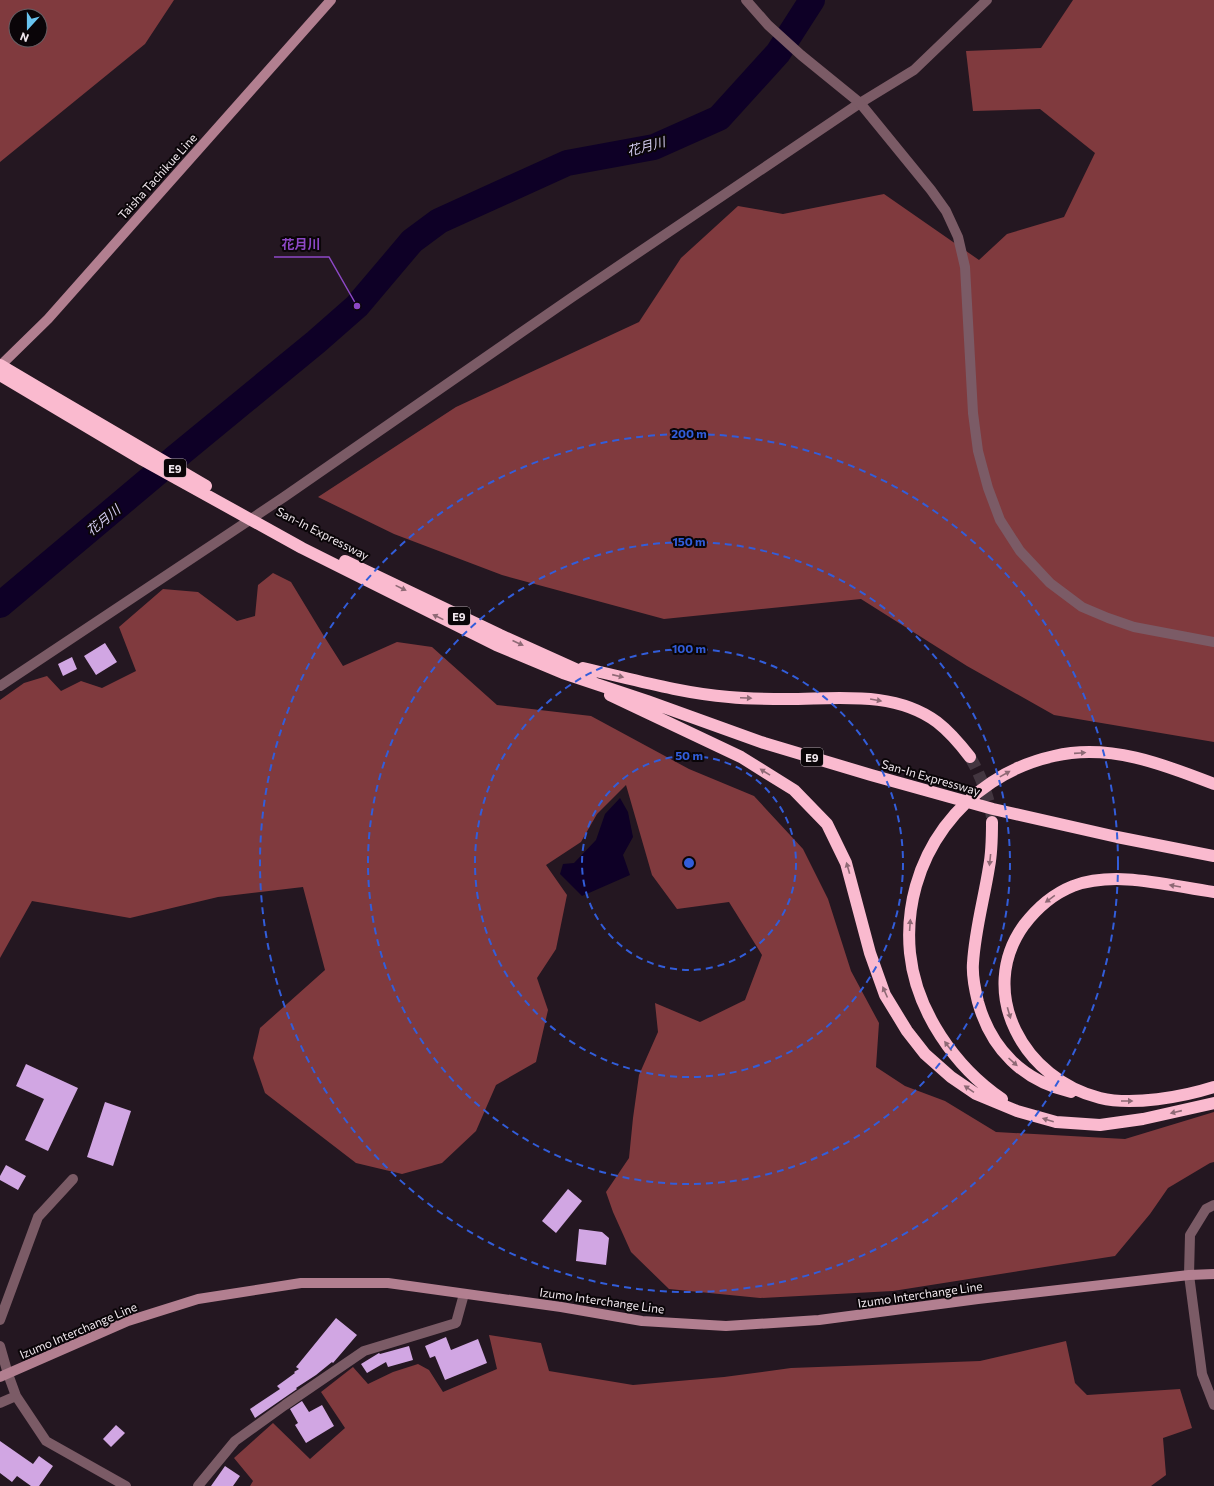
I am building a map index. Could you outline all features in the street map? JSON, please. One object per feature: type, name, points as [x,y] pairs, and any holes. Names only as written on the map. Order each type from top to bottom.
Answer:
[{"type":"highway","name":"San-In Expressway","points":[[0,365],[245,508],[352,568],[496,645],[565,669],[647,701],[764,742],[870,775],[980,805],[1117,837],[1214,856]]},
{"type":"highway","name":"San-In Expressway","points":[[0,375],[156,467],[248,519],[352,568]]},
{"type":"highway","points":[[565,669],[693,693],[759,699],[855,698],[871,699],[895,704],[917,711],[936,722],[956,739],[970,757]]},
{"type":"highway","points":[[565,669],[741,757],[794,790],[827,824],[846,862],[870,953],[886,995],[907,1031],[925,1054],[951,1077],[976,1094],[1017,1110],[1056,1122],[1100,1125],[1143,1119],[1214,1103]]},
{"type":"highway","points":[[1017,1110],[990,1091],[969,1071],[948,1046],[934,1025],[925,1006],[915,978],[910,954],[912,901],[919,875],[929,851],[944,827],[961,807],[983,788],[1007,773],[1028,763],[1055,755],[1081,752],[1110,753],[1138,757],[1214,784]]},
{"type":"highway","points":[[992,822],[989,866],[975,937],[973,965],[976,992],[982,1015],[992,1038],[1008,1058],[1024,1073],[1045,1083],[1068,1091],[1100,1098],[1124,1101],[1152,1100],[1214,1087]]},
{"type":"highway","points":[[1100,1098],[1075,1089],[1047,1072],[1029,1053],[1017,1035],[1008,1015],[1004,994],[1005,975],[1009,954],[1019,932],[1032,915],[1050,898],[1074,886],[1099,880],[1134,880],[1214,892]]},
{"type":"main road","name":"Taisha Tachikue Line","points":[[0,365],[48,319],[331,0]]},
{"type":"main road","name":"Izumo Interchange Line","points":[[4,1375],[128,1321],[198,1299],[301,1283],[388,1283],[561,1307],[642,1322],[726,1326],[819,1320],[978,1299],[1189,1275],[1214,1274]]},
{"type":"street","points":[[746,0],[768,24],[801,55],[860,104],[931,190],[946,211],[958,237],[965,267],[973,413],[978,451],[988,488],[1000,520],[1020,551],[1050,583],[1082,607],[1108,618],[1134,626],[1214,642]]},
{"type":"street","points":[[0,686],[284,497],[578,294],[860,104],[914,70],[987,0]]},
{"type":"street","points":[[0,1320],[38,1217],[73,1180]]},
{"type":"street","points":[[1214,1205],[1206,1209],[1190,1235],[1189,1275],[1202,1374],[1214,1405]]},
{"type":"street","points":[[198,1486],[235,1441],[364,1351],[456,1323],[464,1294]]},
{"type":"street","points":[[0,1346],[4,1375],[46,1441],[126,1486]]},
{"type":"street","points":[[0,1403],[16,1396]]},
{"type":"shaded area","points":[[0,0],[174,0],[145,44],[0,162]]},
{"type":"shaded area","points":[[1073,0],[1214,0],[1214,742],[1054,715],[967,666],[861,599],[664,619],[502,575],[394,534],[318,497],[456,407],[639,322],[681,258],[738,206],[783,214],[884,194],[979,260],[1007,234],[1064,217],[1095,153],[1040,109],[973,111],[966,51],[1041,48]]},
{"type":"shaded area","points":[[273,573],[291,582],[343,666],[397,642],[432,647],[497,705],[591,716],[689,769],[754,796],[803,849],[828,899],[851,971],[879,1023],[876,1067],[905,1086],[945,1101],[996,1132],[1125,1139],[1214,1112],[1214,1162],[1168,1188],[1150,1214],[1115,1256],[893,1291],[760,1298],[669,1289],[631,1252],[613,1212],[606,1192],[629,1158],[639,1075],[658,1032],[655,1003],[700,1022],[745,1000],[762,955],[729,902],[677,909],[652,875],[626,785],[597,814],[581,842],[546,865],[567,895],[556,949],[537,978],[548,1010],[536,1062],[496,1085],[476,1131],[442,1163],[402,1174],[356,1163],[265,1093],[253,1058],[260,1028],[325,970],[303,887],[218,897],[130,918],[32,901],[0,958],[0,700],[24,683],[47,676],[61,691],[81,681],[102,688],[136,671],[119,627],[163,589],[198,592],[237,621],[255,616],[258,585]]},
{"type":"shaded area","points":[[620,798],[628,812],[633,837],[623,855],[630,875],[582,896],[560,874],[563,864],[574,863],[596,840],[605,814]]},
{"type":"shaded area","points":[[489,1335],[541,1343],[549,1371],[633,1385],[724,1377],[791,1368],[980,1361],[1066,1341],[1075,1383],[1087,1395],[1180,1389],[1192,1428],[1163,1438],[1166,1475],[1151,1486],[250,1486],[253,1481],[234,1458],[273,1423],[310,1459],[345,1428],[321,1392],[353,1367],[368,1384],[393,1372],[418,1364],[429,1370],[443,1392],[497,1369]]},
{"type":"building","points":[[105,643],[117,662],[96,675],[84,656]]},
{"type":"building","points":[[72,657],[77,669],[63,676],[58,664]]},
{"type":"building","points":[[26,1064],[78,1088],[48,1151],[25,1140],[44,1099],[16,1086]]},
{"type":"building","points":[[105,1102],[131,1111],[113,1166],[87,1157]]},
{"type":"building","points":[[6,1165],[26,1176],[18,1190],[0,1180],[0,1176]]},
{"type":"building","points":[[568,1189],[582,1201],[556,1233],[542,1221]]},
{"type":"building","points":[[579,1229],[602,1232],[609,1238],[606,1265],[576,1261]]},
{"type":"building","points":[[336,1318],[357,1335],[333,1363],[332,1362],[296,1388],[297,1389],[255,1418],[250,1409],[280,1389],[277,1386],[299,1369],[296,1367]]},
{"type":"building","points":[[446,1337],[451,1350],[478,1339],[487,1363],[445,1380],[435,1356],[430,1358],[425,1346]]},
{"type":"building","points":[[409,1346],[413,1360],[388,1367],[386,1362],[367,1373],[361,1364],[379,1353],[380,1354]]},
{"type":"building","points":[[302,1401],[309,1412],[322,1405],[334,1426],[306,1443],[295,1425],[298,1423],[290,1409]]},
{"type":"building","points":[[116,1425],[125,1433],[111,1447],[103,1439]]},
{"type":"building","points":[[0,1441],[33,1464],[39,1456],[53,1466],[39,1486],[31,1486],[17,1476],[12,1482],[0,1473]]},
{"type":"building","points":[[225,1466],[240,1476],[233,1486],[211,1486]]},
{"type":"waterway","name":"花月川","points":[[0,605],[316,342],[357,306],[412,241],[439,221],[567,163],[654,147],[719,118],[778,53],[812,0]]},
{"type":"tunnel","points":[[970,757],[984,786],[992,817]]},
{"type":"place","name":"花月川","points":[[357,306]]}]
